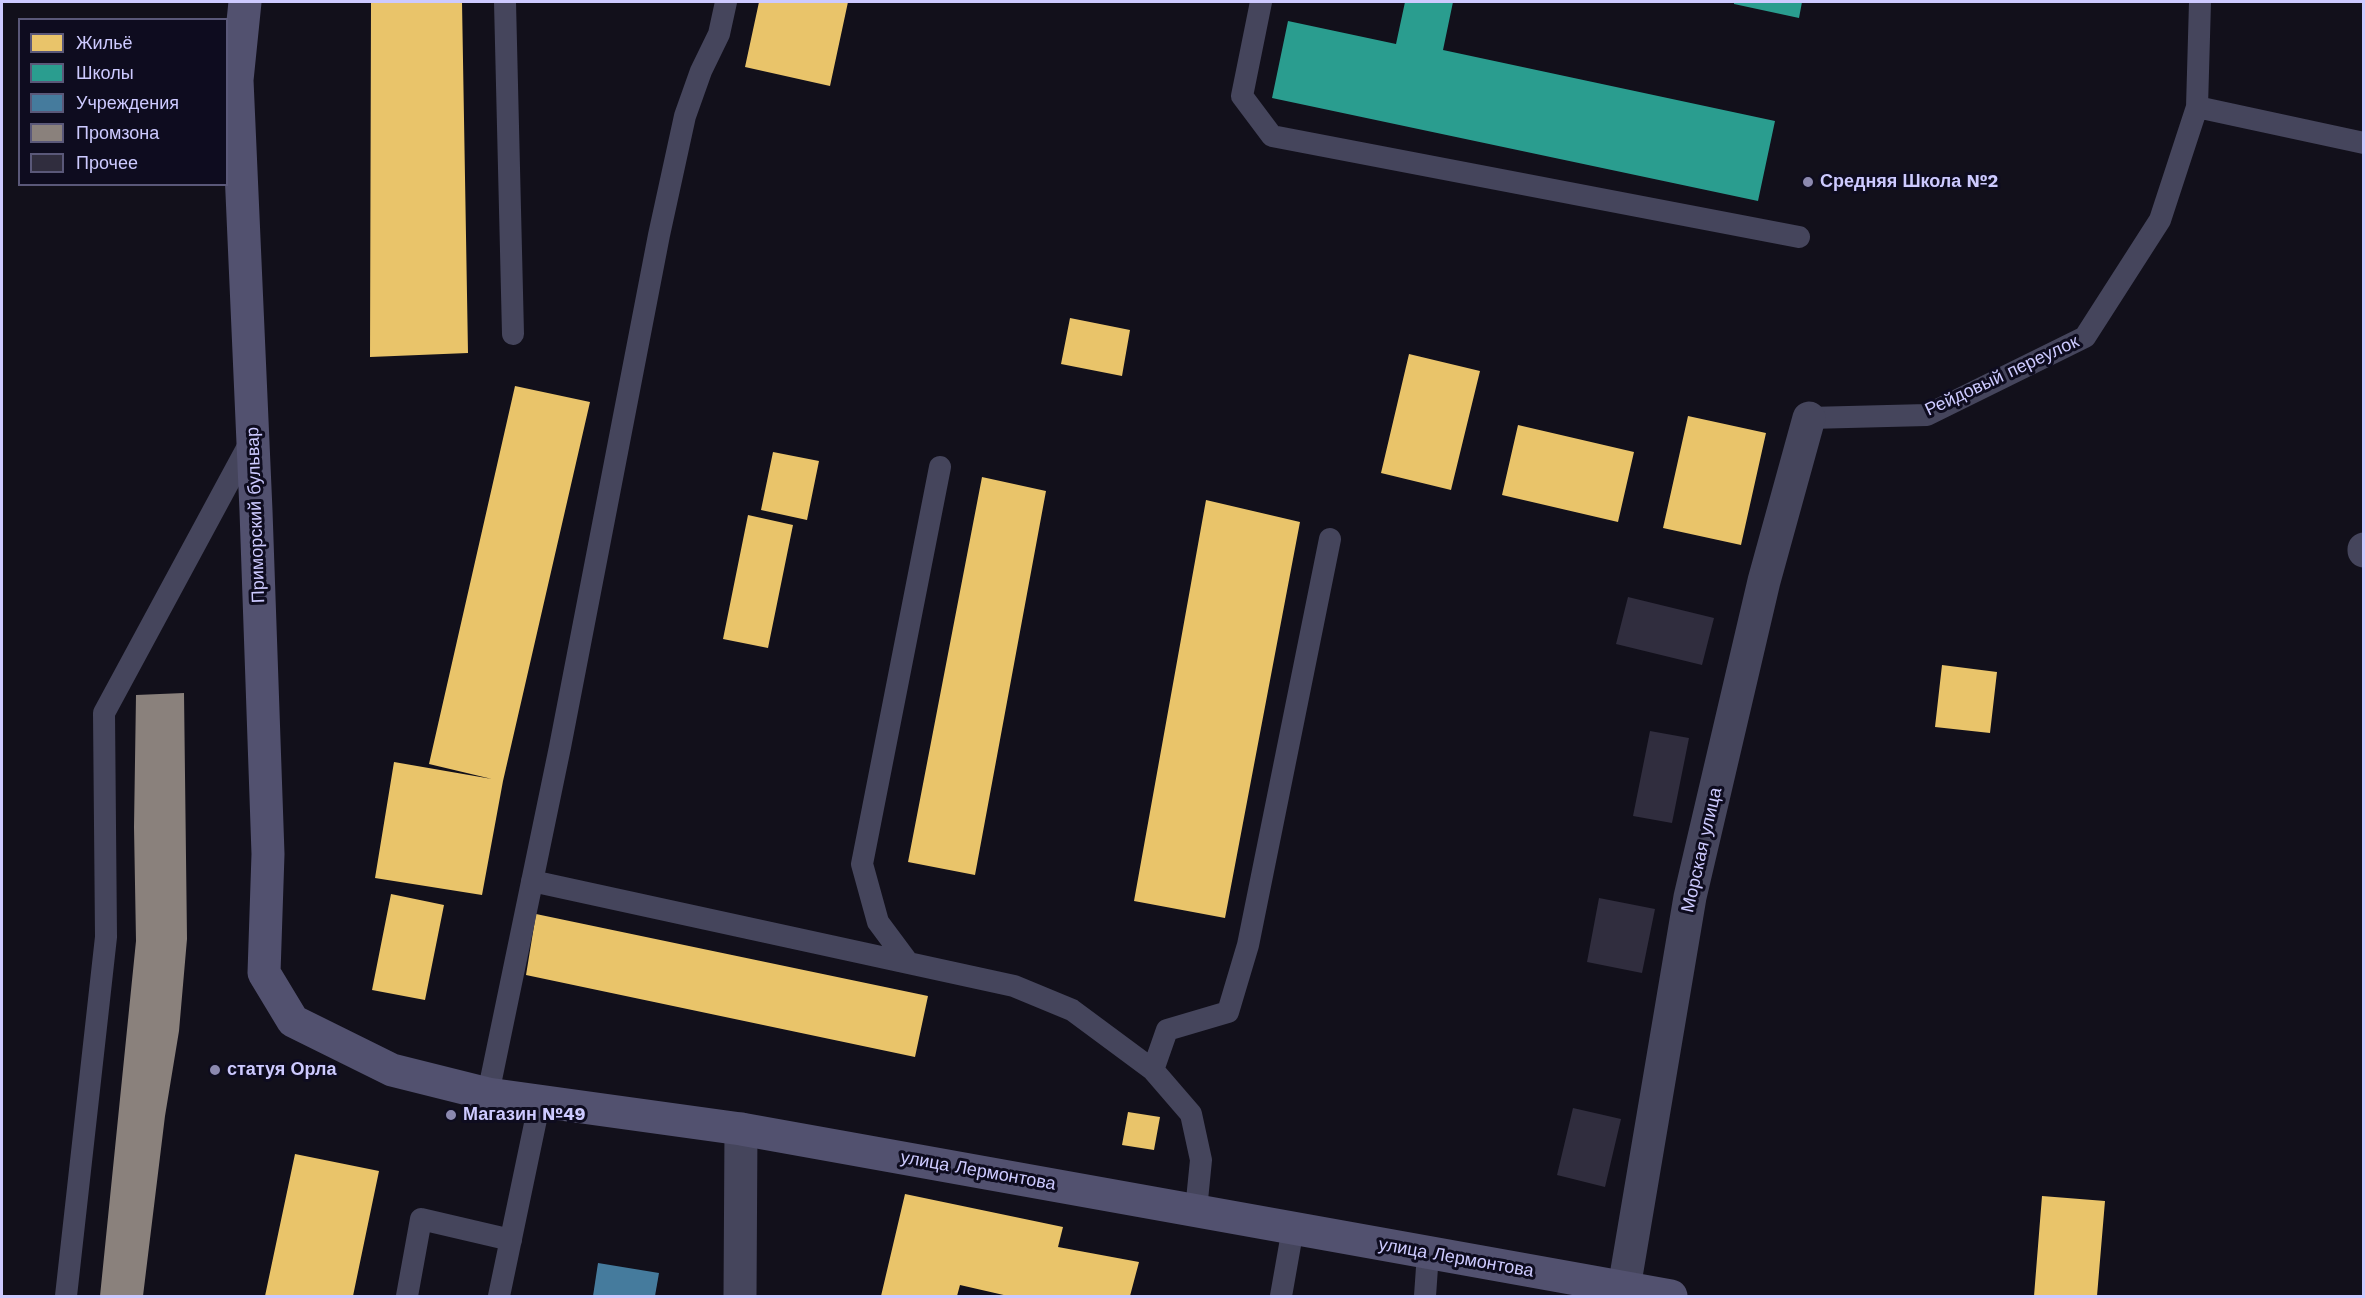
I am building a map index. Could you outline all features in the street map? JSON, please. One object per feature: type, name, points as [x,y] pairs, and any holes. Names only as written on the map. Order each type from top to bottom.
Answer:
[{"type":"street","name":"Приморский бульвар","points":[[244,2],[237,80],[268,854],[264,973],[293,1021]]},
{"type":"street","name":"Морская улица","points":[[1624,1288],[1690,897],[1764,581],[1809,418]]},
{"type":"street","name":"улица Лермонтова","points":[[293,1021],[392,1070],[488,1094],[741,1129],[1671,1296]]},
{"type":"street","points":[[740,1296],[741,1129]]},
{"type":"lane","points":[[504,2],[513,334]]},
{"type":"lane","points":[[488,1094],[560,747],[670,181],[685,116],[701,71],[719,34],[726,2]]},
{"type":"lane","points":[[1262,2],[1242,96],[1272,136],[1799,237]]},
{"type":"lane","name":"Рейдовый переулок","points":[[1809,418],[1927,415],[2085,337],[2160,220],[2197,108],[2200,2]]},
{"type":"lane","points":[[2197,108],[2364,143]]},
{"type":"lane","points":[[66,1296],[106,937],[104,713],[253,438]]},
{"type":"lane","points":[[907,961],[878,922],[862,864],[940,467]]},
{"type":"lane","points":[[1153,1070],[1167,1030],[1228,1012],[1248,945],[1330,538]]},
{"type":"lane","points":[[532,881],[1014,986],[1072,1010],[1153,1070],[1191,1114],[1201,1160],[1196,1210]]},
{"type":"lane","points":[[499,1296],[540,1100]]},
{"type":"lane","points":[[407,1296],[421,1219],[511,1240]]},
{"type":"lane","points":[[1281,1296],[1293,1228]]},
{"type":"lane","points":[[1425,1296],[1428,1253]]},
{"type":"building: Жильё","points":[[371,2],[462,2],[468,353],[370,357]]},
{"type":"building: Жильё","points":[[759,2],[848,2],[830,86],[745,67]]},
{"type":"building: Жильё","points":[[1070,318],[1130,330],[1122,376],[1061,364]]},
{"type":"building: Жильё","points":[[1409,354],[1480,371],[1451,490],[1381,473]]},
{"type":"building: Жильё","points":[[515,386],[590,402],[503,781],[482,895],[375,878],[394,762],[492,779],[429,764]]},
{"type":"building: Жильё","points":[[1688,416],[1766,433],[1741,545],[1663,528]]},
{"type":"building: Жильё","points":[[1518,425],[1634,452],[1618,522],[1502,495]]},
{"type":"building: Жильё","points":[[773,452],[819,461],[807,520],[761,510]]},
{"type":"building: Жильё","points":[[982,477],[1046,491],[975,875],[908,862]]},
{"type":"building: Жильё","points":[[1206,500],[1300,522],[1225,918],[1134,901]]},
{"type":"building: Жильё","points":[[748,515],[793,525],[768,648],[723,639]]},
{"type":"building: Жильё","points":[[1942,665],[1997,672],[1990,733],[1935,727]]},
{"type":"building: Жильё","points":[[391,894],[444,905],[425,1000],[372,990]]},
{"type":"building: Жильё","points":[[536,914],[928,996],[915,1057],[526,975]]},
{"type":"building: Жильё","points":[[1128,1112],[1160,1117],[1154,1150],[1122,1145]]},
{"type":"building: Жильё","points":[[295,1154],[379,1171],[353,1296],[265,1296]]},
{"type":"building: Жильё","points":[[905,1194],[1063,1227],[1058,1247],[1139,1262],[1130,1296],[1008,1296],[960,1285],[957,1296],[881,1296]]},
{"type":"building: Жильё","points":[[2042,1196],[2105,1201],[2097,1296],[2034,1296]]},
{"type":"building: Школы","points":[[1405,2],[1453,2],[1443,50],[1775,121],[1758,201],[1272,98],[1288,21],[1396,44]]},
{"type":"building: Школы","points":[[1734,2],[1802,2],[1799,18],[1734,4]]},
{"type":"building: Учреждения","points":[[598,1263],[659,1273],[655,1296],[593,1296]]},
{"type":"building: Промзона","points":[[184,693],[187,939],[179,1031],[165,1116],[143,1296],[100,1296],[136,941],[134,827],[136,695]]},
{"type":"building: Прочее","points":[[1628,597],[1714,618],[1702,665],[1616,644]]},
{"type":"building: Прочее","points":[[1650,731],[1689,738],[1672,823],[1633,816]]},
{"type":"building: Прочее","points":[[1599,898],[1655,909],[1642,973],[1587,962]]},
{"type":"building: Прочее","points":[[1573,1108],[1621,1119],[1605,1187],[1557,1175]]},
{"type":"place","name":"Средняя Школа №2","points":[[1808,182]]},
{"type":"place","name":"статуя Орла","points":[[215,1070]]},
{"type":"place","name":"Магазин №49","points":[[451,1115]]}]
